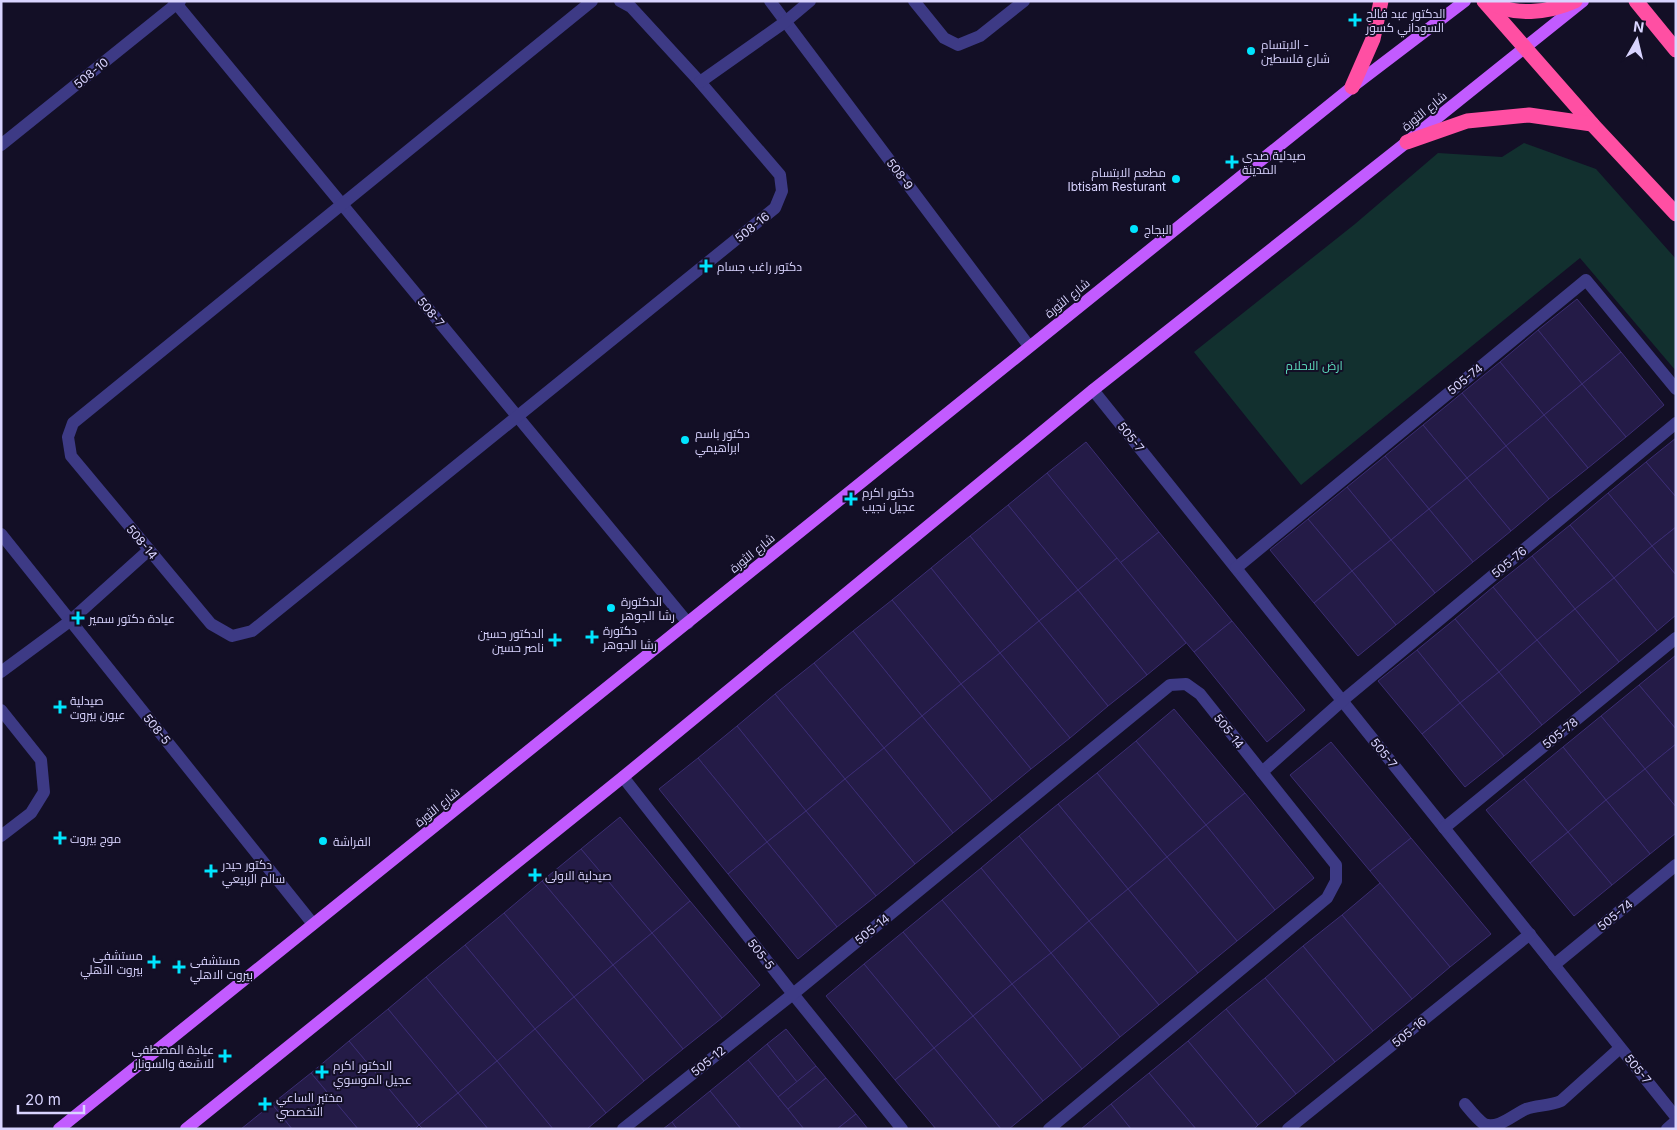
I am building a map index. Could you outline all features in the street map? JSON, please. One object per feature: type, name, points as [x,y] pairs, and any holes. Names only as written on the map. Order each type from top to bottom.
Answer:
[{"type":"highway","points":[[1352,87],[1373,39],[1381,1]]},
{"type":"highway","points":[[1484,1],[1592,124],[1676,214]]},
{"type":"highway","points":[[1488,1],[1499,8],[1548,9],[1575,1]]},
{"type":"highway","points":[[1636,1],[1676,50]]},
{"type":"highway","points":[[1514,8],[1517,36],[1524,48]]},
{"type":"highway","points":[[1408,142],[1467,121],[1529,115],[1592,124]]},
{"type":"main road","name":"شارع الثورة","points":[[59,1129],[1029,346],[1352,87],[1465,1]]},
{"type":"main road","name":"شارع الثورة","points":[[186,1129],[623,777],[1093,390],[1408,142],[1583,1]]},
{"type":"street","points":[[342,204],[592,1]]},
{"type":"street","name":"508-16","points":[[517,416],[775,208],[782,191],[780,175],[700,82],[631,7],[620,1]]},
{"type":"street","name":"508-9","points":[[770,1],[1029,346]]},
{"type":"street","points":[[700,82],[785,22],[810,1]]},
{"type":"street","points":[[914,1],[944,38],[958,45],[980,36],[1024,1]]},
{"type":"street","name":"508-7","points":[[177,2],[688,623]]},
{"type":"street","name":"508-10","points":[[1,145],[177,2]]},
{"type":"street","name":"508-14","points":[[342,204],[73,423],[68,437],[71,456],[211,624],[232,636],[252,631],[517,416]]},
{"type":"street","name":"505-74","points":[[1236,568],[1586,280],[1676,389]]},
{"type":"street","name":"505-7","points":[[1093,390],[1676,1117]]},
{"type":"street","name":"505-76","points":[[1262,772],[1342,701],[1676,423]]},
{"type":"street","name":"508-5","points":[[1,534],[313,924]]},
{"type":"street","points":[[1,672],[70,621],[149,550]]},
{"type":"street","name":"505-78","points":[[1444,828],[1676,638]]},
{"type":"street","name":"505-14","points":[[793,994],[1170,685],[1186,684],[1200,694],[1336,866],[1336,881],[1327,898],[1049,1129]]},
{"type":"street","points":[[1,710],[41,760],[44,792],[31,813],[1,836]]},
{"type":"street","name":"505-5","points":[[623,777],[793,994],[902,1129]]},
{"type":"street","name":"505-74","points":[[1554,965],[1676,864]]},
{"type":"street","name":"505-16","points":[[1288,1129],[1530,934]]},
{"type":"street","name":"505-12","points":[[624,1129],[793,994]]},
{"type":"street","points":[[1465,1104],[1484,1124],[1492,1126],[1500,1124],[1527,1109],[1550,1106],[1561,1101],[1620,1048]]},
{"type":"street","points":[[1667,1129],[1676,1121]]},
{"type":"green space","name":"ارض الاحلام","points":[[1524,143],[1596,169],[1676,259],[1676,371],[1580,258],[1301,485],[1194,352],[1355,224],[1438,153],[1502,157]]},
{"type":"building","points":[[1577,299],[1621,352],[1582,384],[1538,330]]},
{"type":"building","points":[[1538,330],[1582,384],[1544,415],[1500,362]]},
{"type":"building","points":[[1621,352],[1664,405],[1626,437],[1582,384]]},
{"type":"building","points":[[1500,362],[1544,415],[1506,446],[1462,393]]},
{"type":"building","points":[[1582,384],[1626,437],[1588,468],[1544,415]]},
{"type":"building","points":[[1462,393],[1506,446],[1467,478],[1423,425]]},
{"type":"building","points":[[1544,415],[1588,468],[1549,499],[1506,446]]},
{"type":"building","points":[[1423,425],[1467,478],[1429,509],[1385,456]]},
{"type":"building","points":[[1676,438],[1676,497],[1646,462]]},
{"type":"building","points":[[1086,442],[1159,532],[1120,563],[1047,473]]},
{"type":"building","points":[[1506,446],[1549,499],[1511,531],[1467,478]]},
{"type":"building","points":[[1385,456],[1429,509],[1391,540],[1347,487]]},
{"type":"building","points":[[1646,462],[1676,497],[1676,527],[1652,546],[1608,493]]},
{"type":"building","points":[[1047,473],[1117,558],[1078,590],[1008,505]]},
{"type":"building","points":[[1467,478],[1511,531],[1473,562],[1429,509]]},
{"type":"building","points":[[1347,487],[1391,540],[1352,571],[1308,519]]},
{"type":"building","points":[[1608,493],[1652,546],[1614,578],[1570,525]]},
{"type":"building","points":[[1008,505],[1078,590],[1039,621],[970,536]]},
{"type":"building","points":[[1429,509],[1473,562],[1435,593],[1391,540]]},
{"type":"building","points":[[1308,519],[1352,571],[1314,603],[1270,550]]},
{"type":"building","points":[[1570,525],[1614,578],[1575,609],[1532,556]]},
{"type":"building","points":[[1676,527],[1676,575],[1652,546]]},
{"type":"building","points":[[1159,532],[1232,621],[1194,652],[1120,563]]},
{"type":"building","points":[[970,536],[1039,621],[1000,653],[931,568]]},
{"type":"building","points":[[1391,540],[1435,593],[1396,625],[1352,571]]},
{"type":"building","points":[[1652,546],[1676,575],[1676,615],[1657,631],[1614,578]]},
{"type":"building","points":[[1532,556],[1575,609],[1537,640],[1493,587]]},
{"type":"building","points":[[1117,558],[1186,643],[1147,675],[1078,590]]},
{"type":"building","points":[[931,568],[1000,653],[961,684],[892,600]]},
{"type":"building","points":[[1352,571],[1396,625],[1358,656],[1314,603]]},
{"type":"building","points":[[1614,578],[1657,631],[1619,662],[1575,609]]},
{"type":"building","points":[[1493,587],[1537,640],[1499,672],[1455,619]]},
{"type":"building","points":[[1078,590],[1147,675],[1108,706],[1039,621]]},
{"type":"building","points":[[892,600],[961,684],[922,716],[853,631]]},
{"type":"building","points":[[1575,609],[1619,662],[1581,693],[1537,640]]},
{"type":"building","points":[[1455,619],[1499,672],[1460,703],[1417,650]]},
{"type":"building","points":[[1039,621],[1108,706],[1070,738],[1000,653]]},
{"type":"building","points":[[1232,621],[1305,710],[1267,742],[1194,652]]},
{"type":"building","points":[[853,631],[922,716],[884,748],[814,663]]},
{"type":"building","points":[[1537,640],[1581,693],[1542,725],[1499,672]]},
{"type":"building","points":[[1417,650],[1460,703],[1422,734],[1378,681]]},
{"type":"building","points":[[1000,653],[1070,738],[1031,769],[961,684]]},
{"type":"building","points":[[1676,655],[1676,729],[1639,685]]},
{"type":"building","points":[[814,663],[884,748],[845,779],[775,694]]},
{"type":"building","points":[[1499,672],[1542,725],[1504,756],[1460,703]]},
{"type":"building","points":[[961,684],[1031,769],[992,801],[922,716]]},
{"type":"building","points":[[1639,685],[1676,729],[1676,744],[1645,769],[1601,716]]},
{"type":"building","points":[[775,694],[845,779],[806,811],[737,726]]},
{"type":"building","points":[[1460,703],[1504,756],[1465,787],[1422,734]]},
{"type":"building","points":[[1174,709],[1245,793],[1206,825],[1136,741]]},
{"type":"building","points":[[922,716],[992,801],[953,833],[884,748]]},
{"type":"building","points":[[1601,716],[1645,769],[1606,800],[1563,747]]},
{"type":"building","points":[[737,726],[806,811],[767,842],[698,758]]},
{"type":"building","points":[[1136,741],[1206,825],[1167,857],[1097,773]]},
{"type":"building","points":[[1331,742],[1411,838],[1370,871],[1290,775]]},
{"type":"building","points":[[1676,744],[1676,807],[1645,769]]},
{"type":"building","points":[[1563,747],[1606,800],[1568,832],[1524,779]]},
{"type":"building","points":[[884,748],[953,833],[915,864],[845,779]]},
{"type":"building","points":[[698,758],[767,842],[728,874],[659,789]]},
{"type":"building","points":[[1645,769],[1676,807],[1676,833],[1650,854],[1606,800]]},
{"type":"building","points":[[1097,773],[1167,857],[1128,889],[1058,804]]},
{"type":"building","points":[[845,779],[915,864],[876,896],[806,811]]},
{"type":"building","points":[[1524,779],[1568,832],[1530,863],[1486,810]]},
{"type":"building","points":[[1245,793],[1314,878],[1275,910],[1206,825]]},
{"type":"building","points":[[1606,800],[1650,854],[1612,885],[1568,832]]},
{"type":"building","points":[[1058,804],[1128,889],[1089,921],[1019,836]]},
{"type":"building","points":[[806,811],[876,896],[837,927],[767,842]]},
{"type":"building","points":[[620,817],[690,901],[652,933],[581,849]]},
{"type":"building","points":[[1206,825],[1275,910],[1237,941],[1167,857]]},
{"type":"building","points":[[1568,832],[1612,885],[1574,916],[1530,863]]},
{"type":"building","points":[[1019,836],[1089,921],[1051,953],[981,868]]},
{"type":"building","points":[[1411,838],[1491,934],[1450,967],[1370,871]]},
{"type":"building","points":[[767,842],[837,927],[798,959],[728,874]]},
{"type":"building","points":[[581,849],[652,933],[613,965],[542,881]]},
{"type":"building","points":[[1167,857],[1237,941],[1198,973],[1128,889]]},
{"type":"building","points":[[981,868],[1051,953],[1012,984],[942,900]]},
{"type":"building","points":[[542,881],[613,965],[574,997],[504,913]]},
{"type":"building","points":[[1380,883],[1450,967],[1412,999],[1342,915]]},
{"type":"building","points":[[1128,889],[1198,973],[1159,1005],[1089,921]]},
{"type":"building","points":[[942,900],[1012,984],[973,1016],[903,932]]},
{"type":"building","points":[[690,901],[760,985],[722,1018],[652,933]]},
{"type":"building","points":[[504,913],[574,997],[535,1029],[465,945]]},
{"type":"building","points":[[1342,915],[1412,999],[1373,1031],[1303,946]]},
{"type":"building","points":[[1089,921],[1159,1005],[1120,1037],[1051,953]]},
{"type":"building","points":[[903,932],[973,1016],[934,1048],[864,964]]},
{"type":"building","points":[[652,933],[722,1018],[683,1049],[613,965]]},
{"type":"building","points":[[465,945],[535,1029],[497,1061],[426,977]]},
{"type":"building","points":[[1303,946],[1373,1031],[1335,1062],[1265,978]]},
{"type":"building","points":[[1051,953],[1120,1037],[1082,1069],[1012,984]]},
{"type":"building","points":[[864,964],[934,1048],[895,1080],[826,996]]},
{"type":"building","points":[[613,965],[683,1049],[644,1081],[574,997]]},
{"type":"building","points":[[426,977],[497,1061],[458,1093],[388,1009]]},
{"type":"building","points":[[1265,978],[1335,1062],[1296,1094],[1226,1009]]},
{"type":"building","points":[[1012,984],[1082,1069],[1043,1101],[973,1016]]},
{"type":"building","points":[[574,997],[644,1081],[606,1113],[535,1029]]},
{"type":"building","points":[[388,1009],[458,1093],[419,1125],[349,1041]]},
{"type":"building","points":[[1226,1009],[1296,1094],[1258,1125],[1188,1041]]},
{"type":"building","points":[[973,1016],[1043,1101],[1009,1129],[1001,1129],[934,1048]]},
{"type":"building","points":[[535,1029],[606,1113],[587,1129],[553,1129],[497,1061]]},
{"type":"building","points":[[786,1029],[816,1066],[797,1082],[767,1044]]},
{"type":"building","points":[[349,1041],[419,1125],[415,1129],[358,1129],[311,1073]]},
{"type":"building","points":[[1188,1041],[1258,1125],[1254,1129],[1196,1129],[1149,1073]]},
{"type":"building","points":[[767,1044],[797,1082],[778,1097],[748,1060]]},
{"type":"building","points":[[934,1048],[1001,1129],[936,1129],[895,1080]]},
{"type":"building","points":[[748,1060],[804,1129],[741,1129],[710,1091]]},
{"type":"building","points":[[497,1061],[553,1129],[488,1129],[458,1093]]},
{"type":"building","points":[[816,1066],[826,1078],[788,1109],[778,1097]]},
{"type":"building","points":[[311,1073],[358,1129],[292,1129],[272,1104]]},
{"type":"building","points":[[1149,1073],[1196,1129],[1131,1129],[1111,1104]]},
{"type":"building","points":[[826,1078],[856,1114],[837,1129],[804,1129],[788,1109]]},
{"type":"building","points":[[710,1091],[741,1129],[677,1129],[672,1122]]},
{"type":"building","points":[[458,1093],[488,1129],[423,1129],[419,1125]]},
{"type":"building","points":[[272,1104],[292,1129],[241,1129]]},
{"type":"building","points":[[1111,1104],[1131,1129],[1081,1129]]},
{"type":"building","points":[[856,1114],[868,1129],[837,1129]]},
{"type":"building","points":[[672,1122],[677,1129],[663,1129]]},
{"type":"place","name":"الدكتور عبد فالح السوداني كسور","points":[[1355,20]]},
{"type":"place","name":"الابتسام - شارع فلسطين","points":[[1251,51]]},
{"type":"place","name":"صيدلية صدى المدينة","points":[[1232,162]]},
{"type":"place","name":"مطعم الابتسام Ibtisam Resturant","points":[[1176,179]]},
{"type":"place","name":"البجاج","points":[[1134,229]]},
{"type":"place","name":"دكتور راغب جسام","points":[[706,266]]},
{"type":"place","name":"دكتور باسم ابراهيمي","points":[[685,440]]},
{"type":"place","name":"دكتور اكرم عجيل نجيب","points":[[851,499]]},
{"type":"place","name":"الدكتورة رشا الجوهر","points":[[611,608]]},
{"type":"place","name":"عيادة دكتور سمير","points":[[78,618]]},
{"type":"place","name":"دكتورة رشا الجوهر","points":[[592,637]]},
{"type":"place","name":"الدكتور حسين ناصر حسين","points":[[555,640]]},
{"type":"place","name":"صيدلية عيون بيروت","points":[[60,707]]},
{"type":"place","name":"موج بيروت","points":[[60,838]]},
{"type":"place","name":"الفراشة","points":[[323,841]]},
{"type":"place","name":"دكتور حيدر سالم الربيعي","points":[[211,871]]},
{"type":"place","name":"صيدلية الاولى","points":[[535,875]]},
{"type":"place","name":"مستشفى بيروت الأهلي","points":[[154,962]]},
{"type":"place","name":"مستشفى بيروت الاهلي","points":[[179,967]]},
{"type":"place","name":"عيادة المصطفى للاشعة والسونار","points":[[225,1056]]},
{"type":"place","name":"الدكتور اكرم عجيل الموسوي","points":[[322,1072]]},
{"type":"place","name":"مختبر الساعي التخصصي","points":[[265,1104]]}]
